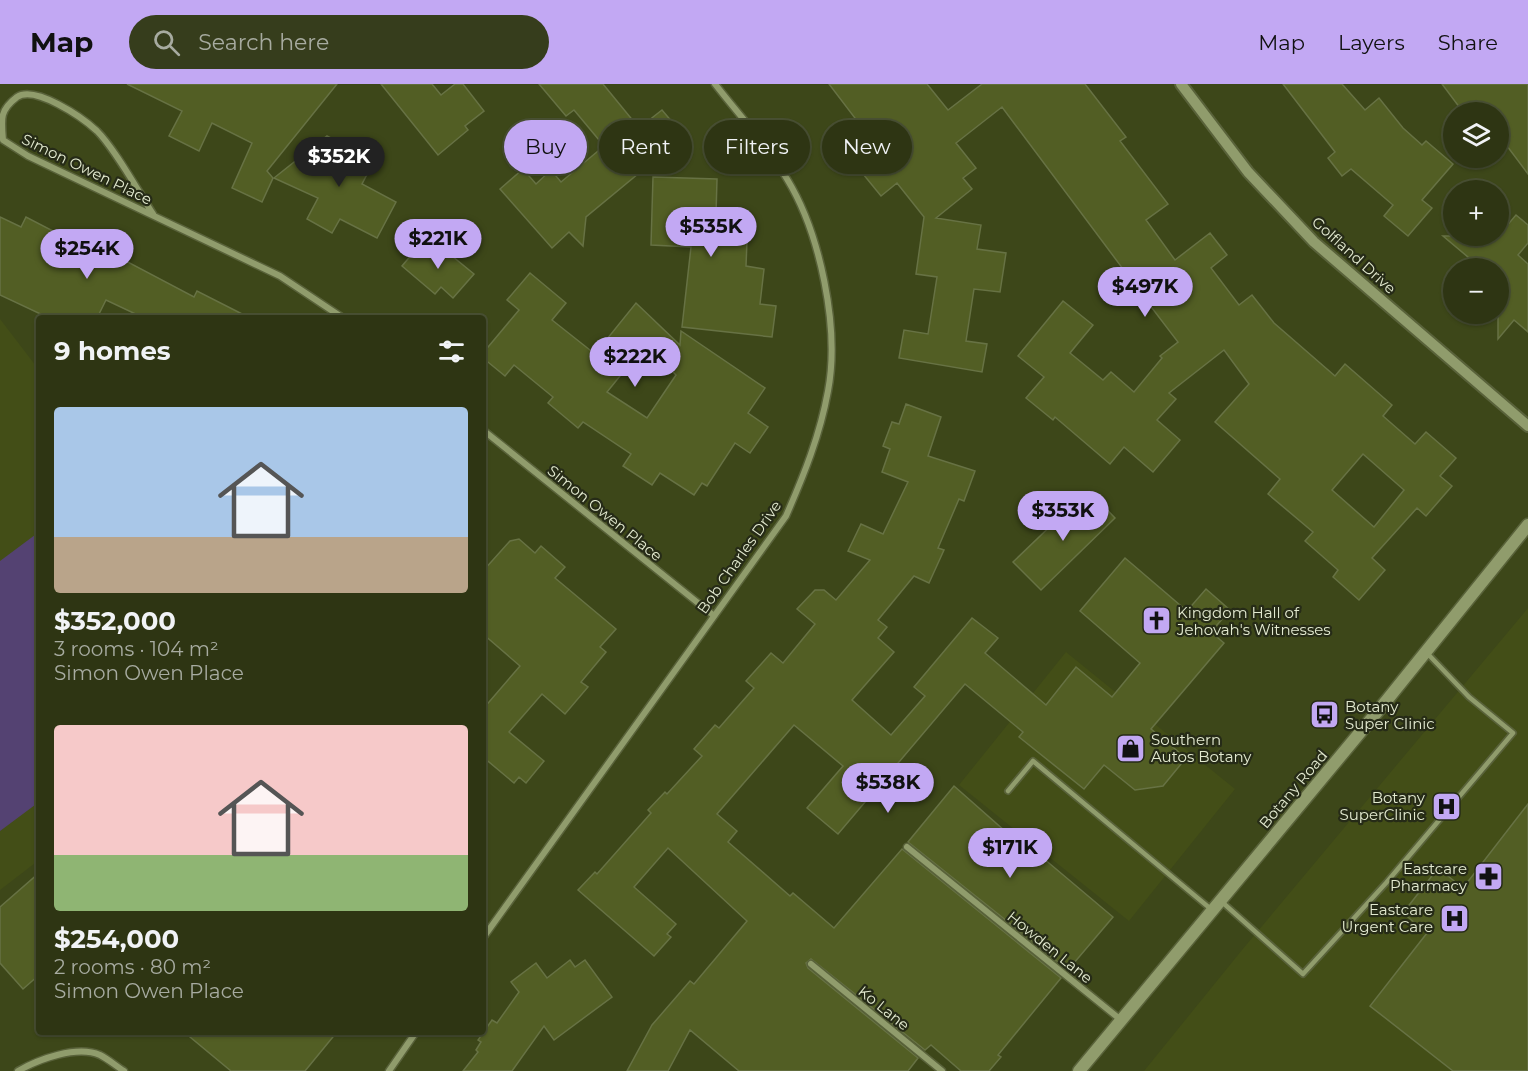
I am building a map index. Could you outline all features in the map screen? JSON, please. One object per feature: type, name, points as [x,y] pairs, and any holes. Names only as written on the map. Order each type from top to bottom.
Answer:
[{"type":"main road","name":"Botany Road","points":[[1079,1071],[1426,652],[1528,525]]},
{"type":"street","name":"Bob Charles Drive","points":[[486,934],[786,516],[813,453],[829,388],[831,322],[820,255],[787,180],[715,84]]},
{"type":"street","name":"Golfland Drive","points":[[1181,84],[1248,172],[1314,242],[1528,426]]},
{"type":"street","name":"Simon Owen Place","points":[[153,214],[96,131],[42,94],[23,93],[5,105],[1,118],[3,140],[28,156],[280,276],[338,315]]},
{"type":"street","name":"Simon Owen Place","points":[[486,432],[713,615]]},
{"type":"street","name":"Howden Lane","points":[[907,847],[1121,1020]]},
{"type":"street","name":"Ko Lane","points":[[811,964],[942,1071]]},
{"type":"street","points":[[389,1071],[414,1035]]},
{"type":"street","points":[[18,1071],[33,1062],[60,1053],[98,1054],[124,1071]]},
{"type":"lane","points":[[1008,792],[1033,761],[1303,974],[1386,883],[1513,733],[1469,697],[1426,652]]},
{"type":"shaded area","points":[[0,319],[36,366],[36,862],[0,890]]},
{"type":"shaded area","points":[[36,534],[36,804],[0,831],[0,561]]},
{"type":"shaded area","name":"Botany SuperClinic","points":[[1528,608],[1528,1071],[1144,1071],[1242,950]]},
{"type":"shaded area","points":[[1066,652],[1235,789],[1129,921],[959,785]]},
{"type":"building","points":[[127,84],[337,84],[267,171],[273,178],[262,202],[232,188],[252,143],[212,123],[199,151],[169,136],[182,111]]},
{"type":"building","points":[[381,84],[432,84],[441,95],[455,84],[463,84],[484,111],[465,126],[468,130],[438,155]]},
{"type":"building","points":[[539,84],[603,84],[632,120],[599,120],[599,140],[587,126],[587,120],[582,120],[574,110],[566,116]]},
{"type":"building","points":[[829,84],[927,84],[948,110],[982,84],[1085,84],[1126,137],[1120,141],[1168,204],[1146,220],[1175,260],[1210,233],[1227,255],[1211,268],[1239,305],[1252,295],[1274,323],[1335,376],[1345,364],[1392,405],[1383,416],[1415,444],[1426,432],[1456,458],[1440,476],[1452,486],[1426,516],[1417,508],[1372,558],[1385,570],[1359,600],[1333,577],[1338,570],[1305,541],[1313,532],[1268,494],[1280,479],[1215,422],[1249,384],[1224,350],[1169,393],[1176,399],[1157,420],[1180,440],[1153,472],[1124,447],[1110,464],[1055,417],[1053,420],[1026,398],[1044,377],[1018,356],[1063,301],[1093,325],[1070,353],[1103,380],[1111,372],[1134,392],[1162,358],[1160,356],[1178,342],[1149,304],[1145,307],[1127,285],[1132,281],[1002,107],[956,143],[976,168],[963,178],[972,189],[936,218],[981,225],[977,249],[1006,253],[1000,292],[974,289],[966,341],[987,344],[982,372],[899,358],[904,330],[928,334],[937,277],[916,274],[924,217],[897,183],[881,196],[863,174],[912,174],[912,120],[852,120],[855,118]],"holes":[[[1363,454],[1404,490],[1374,527],[1332,490]]]},
{"type":"building","points":[[1283,84],[1342,84],[1365,110],[1379,98],[1403,128],[1422,145],[1426,141],[1443,155],[1443,168],[1450,168],[1422,200],[1432,208],[1408,236],[1384,216],[1393,205],[1351,169],[1342,176],[1328,158],[1335,152]]},
{"type":"building","points":[[1442,84],[1528,84],[1528,174],[1509,149],[1509,102],[1456,102]]},
{"type":"building","points":[[662,110],[670,120],[649,120]]},
{"type":"building","points":[[327,136],[374,161],[362,184],[396,202],[377,238],[340,219],[332,233],[307,219],[318,198],[274,178]]},
{"type":"building","points":[[599,150],[599,174],[638,174],[586,217],[583,246],[569,232],[552,248],[500,189],[517,174],[527,174],[536,184],[547,174],[554,174],[561,182],[571,174],[587,174],[587,160]]},
{"type":"building","points":[[653,177],[717,179],[716,215],[748,216],[746,266],[764,269],[760,304],[776,306],[772,337],[682,327],[691,247],[651,245]]},
{"type":"building","points":[[1516,215],[1528,225],[1528,243],[1518,255],[1528,264],[1528,332],[1514,320],[1498,339],[1498,324],[1509,324],[1509,258],[1469,258],[1455,246],[1509,246],[1509,223]]},
{"type":"building","points":[[0,217],[21,227],[26,217],[103,257],[105,250],[194,297],[197,291],[244,315],[138,315],[106,300],[98,315],[43,315],[0,295]]},
{"type":"building","points":[[423,241],[436,252],[441,247],[474,274],[453,298],[441,287],[435,294],[402,266]]},
{"type":"building","points":[[530,273],[566,303],[552,320],[595,354],[636,303],[680,345],[681,331],[765,388],[748,413],[768,427],[750,453],[735,443],[707,486],[702,483],[694,495],[660,473],[652,485],[623,466],[631,454],[583,422],[578,428],[548,403],[553,397],[514,365],[505,376],[486,360],[486,349],[519,310],[507,300]],"holes":[[[646,344],[676,375],[647,418],[607,392]]]},
{"type":"building","points":[[906,404],[941,417],[928,456],[975,471],[964,501],[959,499],[938,548],[944,550],[929,583],[914,576],[878,620],[887,627],[878,638],[894,652],[852,700],[891,735],[925,696],[914,687],[972,618],[998,638],[985,653],[1046,705],[1076,667],[1112,697],[1140,663],[1080,611],[1125,558],[1187,611],[1206,589],[1230,610],[1211,632],[1224,643],[1151,729],[1186,758],[1163,786],[1135,790],[1104,765],[1084,789],[1019,737],[1023,732],[965,684],[838,834],[807,808],[843,766],[794,725],[717,814],[737,831],[728,842],[790,896],[793,893],[834,928],[902,849],[1061,978],[998,1055],[1001,1057],[989,1071],[961,1071],[931,1045],[925,1050],[811,959],[806,963],[808,968],[918,1058],[908,1071],[739,1071],[690,1030],[668,1071],[627,1071],[652,1025],[690,981],[694,984],[747,921],[668,848],[634,887],[676,924],[667,934],[671,937],[654,956],[578,890],[595,872],[597,874],[651,813],[648,810],[665,792],[667,794],[702,756],[694,749],[715,725],[719,728],[754,688],[746,681],[771,653],[783,663],[815,624],[797,609],[815,590],[824,590],[836,600],[870,560],[848,551],[861,524],[883,534],[908,482],[882,472],[890,449],[883,446],[892,422],[899,424]]},
{"type":"building","points":[[1092,494],[1115,518],[1041,590],[1013,562],[1061,516],[1066,520]]},
{"type":"building","points":[[519,539],[535,553],[541,546],[565,567],[555,578],[616,629],[600,647],[606,652],[581,682],[588,687],[565,714],[542,694],[509,732],[544,761],[526,783],[519,777],[514,783],[486,760],[486,706],[520,666],[486,637],[486,568],[510,541]]},
{"type":"building","points":[[954,786],[1040,862],[1043,858],[1113,917],[1068,970],[908,842]]},
{"type":"building","points":[[1528,804],[1528,1071],[1453,1071],[1370,1006],[1427,933],[1403,913],[1438,868],[1463,888]]},
{"type":"building","points":[[36,876],[36,978],[23,989],[0,963],[0,907]]},
{"type":"building","points":[[570,960],[575,967],[585,960],[612,997],[554,1040],[544,1026],[512,1071],[463,1071],[478,1052],[476,1050],[481,1042],[478,1040],[482,1035],[486,1035],[486,1029],[492,1020],[497,1023],[519,992],[511,982],[536,963],[547,978]]},
{"type":"building","points":[[188,1035],[335,1035],[305,1071],[231,1071]]},
{"type":"place","name":"Kingdom Hall of Jehovah's Witnesses","points":[[1156,621]]},
{"type":"place","name":"Botany Super Clinic","points":[[1324,715]]},
{"type":"place","name":"Southern Autos Botany","points":[[1130,748]]},
{"type":"place","name":"Botany SuperClinic","points":[[1446,806]]},
{"type":"place","name":"Eastcare Pharmacy","points":[[1488,877]]},
{"type":"place","name":"Eastcare Urgent Care","points":[[1454,918]]}]
